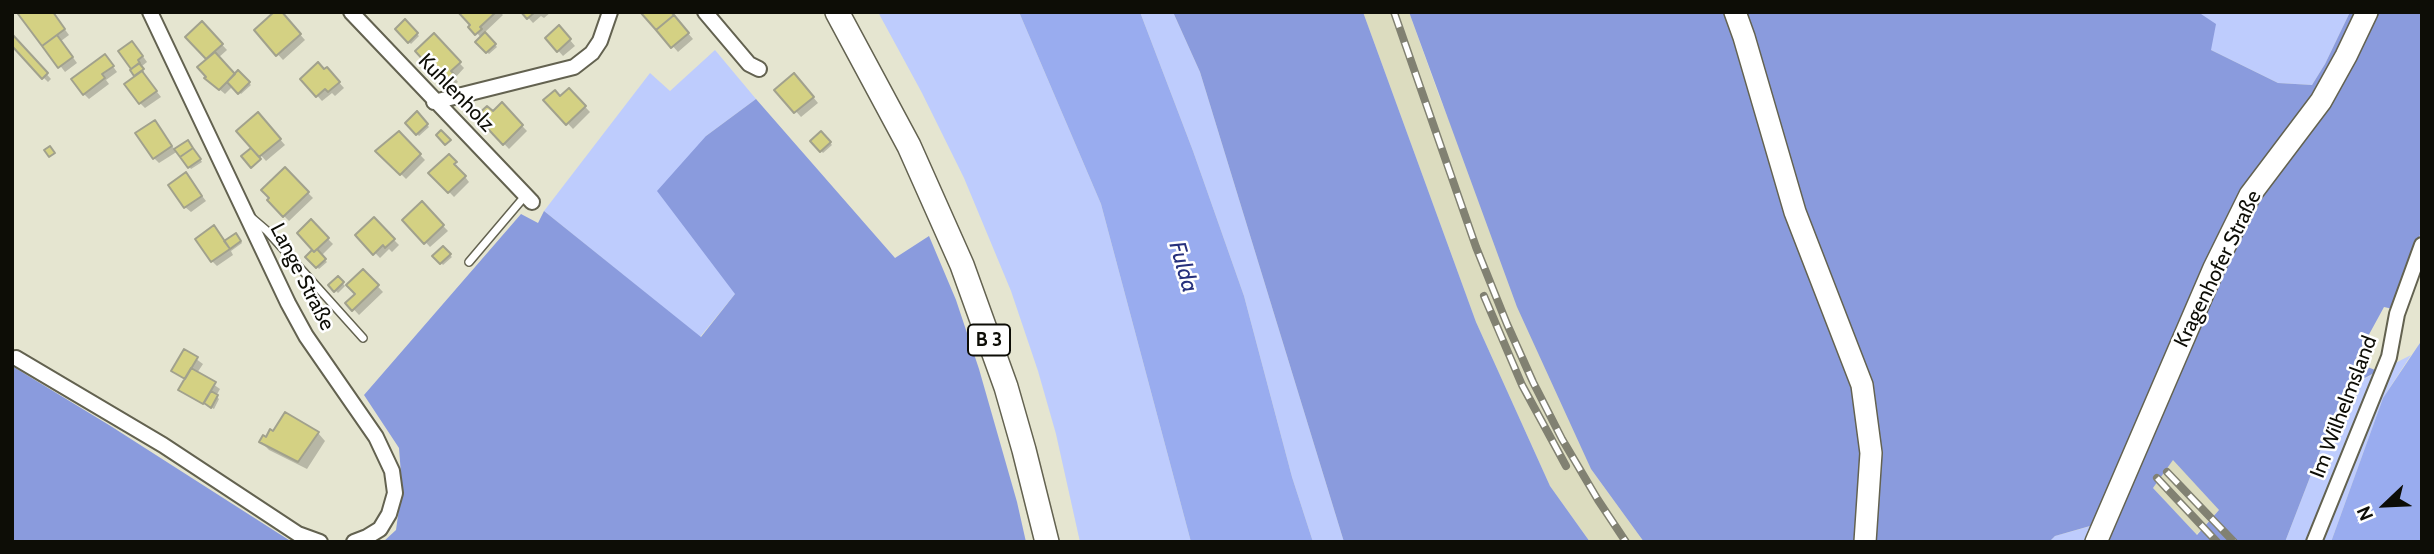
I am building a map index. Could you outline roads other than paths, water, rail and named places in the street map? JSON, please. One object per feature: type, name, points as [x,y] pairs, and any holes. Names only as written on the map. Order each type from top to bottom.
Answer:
[{"type":"main road","name":"B 3","points":[[837,12],[909,146],[962,265],[985,326],[1024,450],[1047,542]]},
{"type":"street","name":"Lange Straße","points":[[150,12],[306,336],[376,437],[392,471],[395,493],[389,514],[380,528],[354,542]]},
{"type":"street","name":"Kuhlenholz","points":[[351,12],[529,199]]},
{"type":"street","points":[[434,102],[574,67],[592,53],[600,41],[610,12]]},
{"type":"street","points":[[705,12],[749,64],[760,69]]},
{"type":"street","points":[[1735,12],[1795,212],[1862,385],[1871,453],[1865,542]]},
{"type":"street","name":"Kragenhofer Straße","points":[[2096,542],[2214,268],[2250,195],[2322,102],[2367,12]]},
{"type":"street","name":"Im Wilhelmsland","points":[[2314,542],[2389,357],[2397,314],[2422,245]]},
{"type":"street","points":[[16,358],[163,444],[298,534],[320,542]]},
{"type":"lane","points":[[469,262],[529,199]]},
{"type":"lane","points":[[248,215],[266,230],[363,338]]},
{"type":"water","name":"Fulda","points":[[1019,12],[1140,12],[1244,296],[1292,477],[1313,542],[1191,542],[1101,204]]},
{"type":"water","points":[[2422,340],[2422,542],[2331,542],[2383,398]]},
{"type":"railway","points":[[1394,12],[1476,247],[1507,324],[1562,439],[1626,542]]},
{"type":"railway","points":[[1484,296],[1522,385],[1566,466]]},
{"type":"railway","points":[[2167,472],[2234,542]]},
{"type":"railway","points":[[2157,478],[2217,542]]}]
